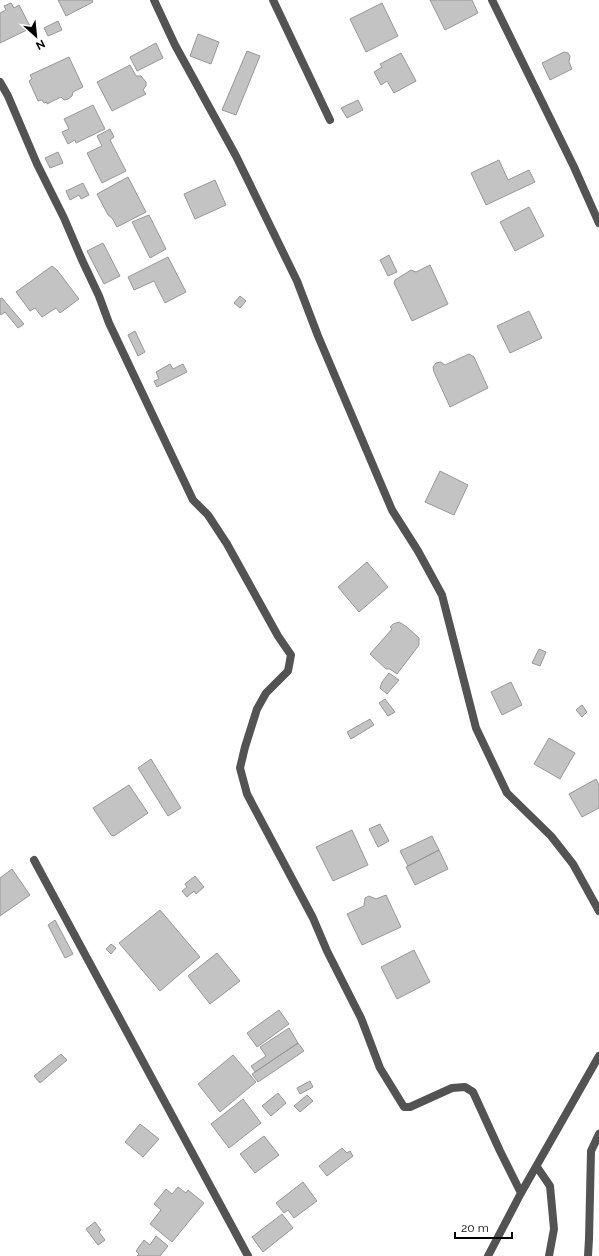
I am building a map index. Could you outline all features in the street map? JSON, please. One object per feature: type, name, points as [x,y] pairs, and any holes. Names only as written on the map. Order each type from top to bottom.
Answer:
[{"type":"street","points":[[154,0],[190,72],[236,156],[297,281],[318,336],[392,510],[418,551],[442,595],[476,728],[507,793],[550,836],[572,864],[599,911]]},
{"type":"street","points":[[273,0],[330,120]]},
{"type":"street","points":[[492,0],[574,167],[599,223]]},
{"type":"street","points":[[0,82],[8,96],[37,164],[64,218],[99,296],[109,323],[192,500],[208,516],[227,544],[278,636],[291,655],[288,671],[266,693],[257,709],[240,768],[247,794],[313,918],[327,951],[361,1018],[380,1068],[404,1107],[410,1107],[452,1088],[465,1087],[473,1092],[521,1193]]},
{"type":"street","points":[[34,860],[248,1256]]},
{"type":"street","points":[[488,1256],[521,1193],[599,1056]]},
{"type":"street","points":[[588,1256],[591,1151],[599,1134]]},
{"type":"street","points":[[537,1167],[550,1186],[554,1229],[549,1256]]},
{"type":"building","points":[[58,0],[92,0],[93,2],[66,16]]},
{"type":"building","points":[[430,0],[472,0],[478,13],[445,30]]},
{"type":"building","points":[[11,3],[14,8],[19,5],[31,28],[0,43],[0,13],[6,10],[4,6]]},
{"type":"building","points":[[382,3],[398,36],[366,52],[350,19]]},
{"type":"building","points":[[58,21],[62,30],[48,36],[44,28]]},
{"type":"building","points":[[198,34],[219,42],[211,64],[190,56]]},
{"type":"building","points":[[156,43],[163,58],[137,71],[130,57]]},
{"type":"building","points":[[247,51],[260,56],[236,115],[222,110]]},
{"type":"building","points":[[564,52],[568,53],[570,56],[569,62],[572,69],[550,80],[542,63]]},
{"type":"building","points":[[401,53],[416,81],[394,93],[387,81],[381,85],[374,72],[382,67],[380,64]]},
{"type":"building","points":[[69,57],[83,87],[73,92],[72,96],[68,99],[64,100],[61,97],[47,104],[47,102],[44,103],[42,100],[38,101],[29,81],[32,79],[30,75]]},
{"type":"building","points":[[130,65],[136,76],[141,76],[146,82],[146,86],[143,90],[146,94],[112,111],[97,82]]},
{"type":"building","points":[[358,100],[363,110],[347,118],[341,108]]},
{"type":"building","points":[[93,105],[105,129],[76,143],[75,140],[68,144],[62,132],[69,129],[64,119]]},
{"type":"building","points":[[110,129],[114,137],[110,140],[126,171],[102,183],[87,153],[102,146],[97,136]]},
{"type":"building","points":[[58,152],[63,163],[50,168],[45,158]]},
{"type":"building","points":[[499,160],[508,180],[529,170],[535,182],[486,205],[471,173]]},
{"type":"building","points":[[128,177],[146,212],[117,227],[112,218],[108,215],[97,194]]},
{"type":"building","points":[[215,180],[226,205],[195,219],[184,194]]},
{"type":"building","points":[[83,183],[89,195],[81,199],[79,195],[70,200],[66,191]]},
{"type":"building","points":[[529,207],[544,236],[515,251],[500,222]]},
{"type":"building","points":[[149,215],[166,249],[150,258],[132,222]]},
{"type":"building","points":[[103,243],[120,276],[104,284],[87,251]]},
{"type":"building","points":[[389,255],[397,272],[388,276],[380,260]]},
{"type":"building","points":[[168,257],[186,292],[165,303],[154,281],[134,290],[128,277]]},
{"type":"building","points":[[430,265],[448,304],[412,321],[394,283],[395,280],[411,270],[416,272]]},
{"type":"building","points":[[52,266],[57,270],[79,299],[60,313],[56,308],[42,317],[35,308],[30,311],[16,292]]},
{"type":"building","points":[[240,296],[246,301],[240,308],[234,303]]},
{"type":"building","points":[[2,298],[24,324],[18,328],[5,312],[1,315],[0,299]]},
{"type":"building","points":[[529,311],[542,338],[510,353],[497,326]]},
{"type":"building","points":[[135,331],[145,352],[138,356],[128,335]]},
{"type":"building","points":[[469,354],[474,357],[488,388],[450,407],[433,367],[436,363],[441,362],[445,365]]},
{"type":"building","points":[[170,364],[173,369],[183,364],[187,372],[157,387],[154,381],[159,379],[156,372]]},
{"type":"building","points":[[440,471],[468,485],[454,515],[425,502]]},
{"type":"building","points":[[367,562],[388,587],[359,612],[338,587]]},
{"type":"building","points":[[399,622],[419,638],[419,645],[397,674],[390,669],[386,669],[370,654],[392,629],[390,627]]},
{"type":"building","points":[[539,649],[546,652],[540,666],[532,663]]},
{"type":"building","points":[[389,673],[399,680],[387,694],[380,688],[382,682]]},
{"type":"building","points":[[511,682],[522,705],[502,715],[491,692]]},
{"type":"building","points":[[385,699],[395,712],[388,716],[379,703]]},
{"type":"building","points":[[582,705],[587,712],[582,717],[576,710]]},
{"type":"building","points":[[370,719],[374,725],[351,739],[347,732]]},
{"type":"building","points":[[549,738],[575,753],[560,779],[534,764]]},
{"type":"building","points":[[151,759],[181,808],[168,816],[138,768]]},
{"type":"building","points":[[596,779],[599,785],[599,808],[582,817],[569,794]]},
{"type":"building","points":[[129,785],[148,813],[114,836],[111,835],[93,808]]},
{"type":"building","points":[[380,824],[389,841],[378,847],[369,829]]},
{"type":"building","points":[[352,830],[368,865],[333,881],[316,847]]},
{"type":"building","points":[[432,836],[439,850],[408,866],[400,851]]},
{"type":"building","points":[[439,850],[448,869],[415,885],[406,867]]},
{"type":"building","points":[[12,869],[30,895],[0,916],[0,878]]},
{"type":"building","points":[[195,876],[204,887],[196,894],[194,891],[187,897],[182,891],[187,887],[185,884]]},
{"type":"building","points":[[386,895],[401,927],[362,945],[347,914],[364,906],[365,898],[369,896],[376,899]]},
{"type":"building","points":[[160,910],[200,957],[160,991],[119,943]]},
{"type":"building","points":[[55,920],[73,954],[65,958],[48,925]]},
{"type":"building","points":[[111,944],[116,948],[111,954],[106,949]]},
{"type":"building","points":[[414,950],[430,982],[397,999],[381,967]]},
{"type":"building","points":[[217,953],[240,981],[210,1004],[188,976]]},
{"type":"building","points":[[279,1010],[289,1024],[257,1047],[247,1033]]},
{"type":"building","points":[[289,1028],[298,1043],[255,1072],[251,1066],[266,1056],[260,1047]]},
{"type":"building","points":[[298,1043],[304,1051],[258,1082],[252,1074]]},
{"type":"building","points":[[61,1054],[67,1060],[40,1083],[34,1076]]},
{"type":"building","points":[[233,1055],[256,1082],[220,1112],[198,1084]]},
{"type":"building","points":[[310,1081],[313,1087],[300,1094],[297,1088]]},
{"type":"building","points":[[278,1093],[286,1103],[271,1116],[262,1106]]},
{"type":"building","points":[[307,1095],[313,1101],[300,1112],[294,1106]]},
{"type":"building","points":[[243,1099],[261,1123],[229,1148],[211,1124]]},
{"type":"building","points":[[140,1124],[159,1139],[143,1157],[125,1142]]},
{"type":"building","points":[[264,1136],[279,1155],[255,1173],[240,1154]]},
{"type":"building","points":[[342,1148],[347,1153],[350,1151],[353,1156],[327,1176],[319,1166]]},
{"type":"building","points":[[303,1182],[317,1201],[294,1218],[288,1210],[284,1213],[276,1203]]},
{"type":"building","points":[[178,1187],[186,1193],[188,1190],[204,1203],[172,1242],[150,1224],[161,1210],[154,1204],[166,1189],[172,1194]]},
{"type":"building","points":[[282,1214],[293,1228],[263,1252],[252,1237]]},
{"type":"building","points":[[95,1222],[101,1230],[99,1232],[105,1240],[98,1245],[86,1229]]},
{"type":"building","points":[[156,1236],[168,1246],[160,1256],[137,1256],[139,1254],[136,1251],[144,1240],[150,1245]]}]
